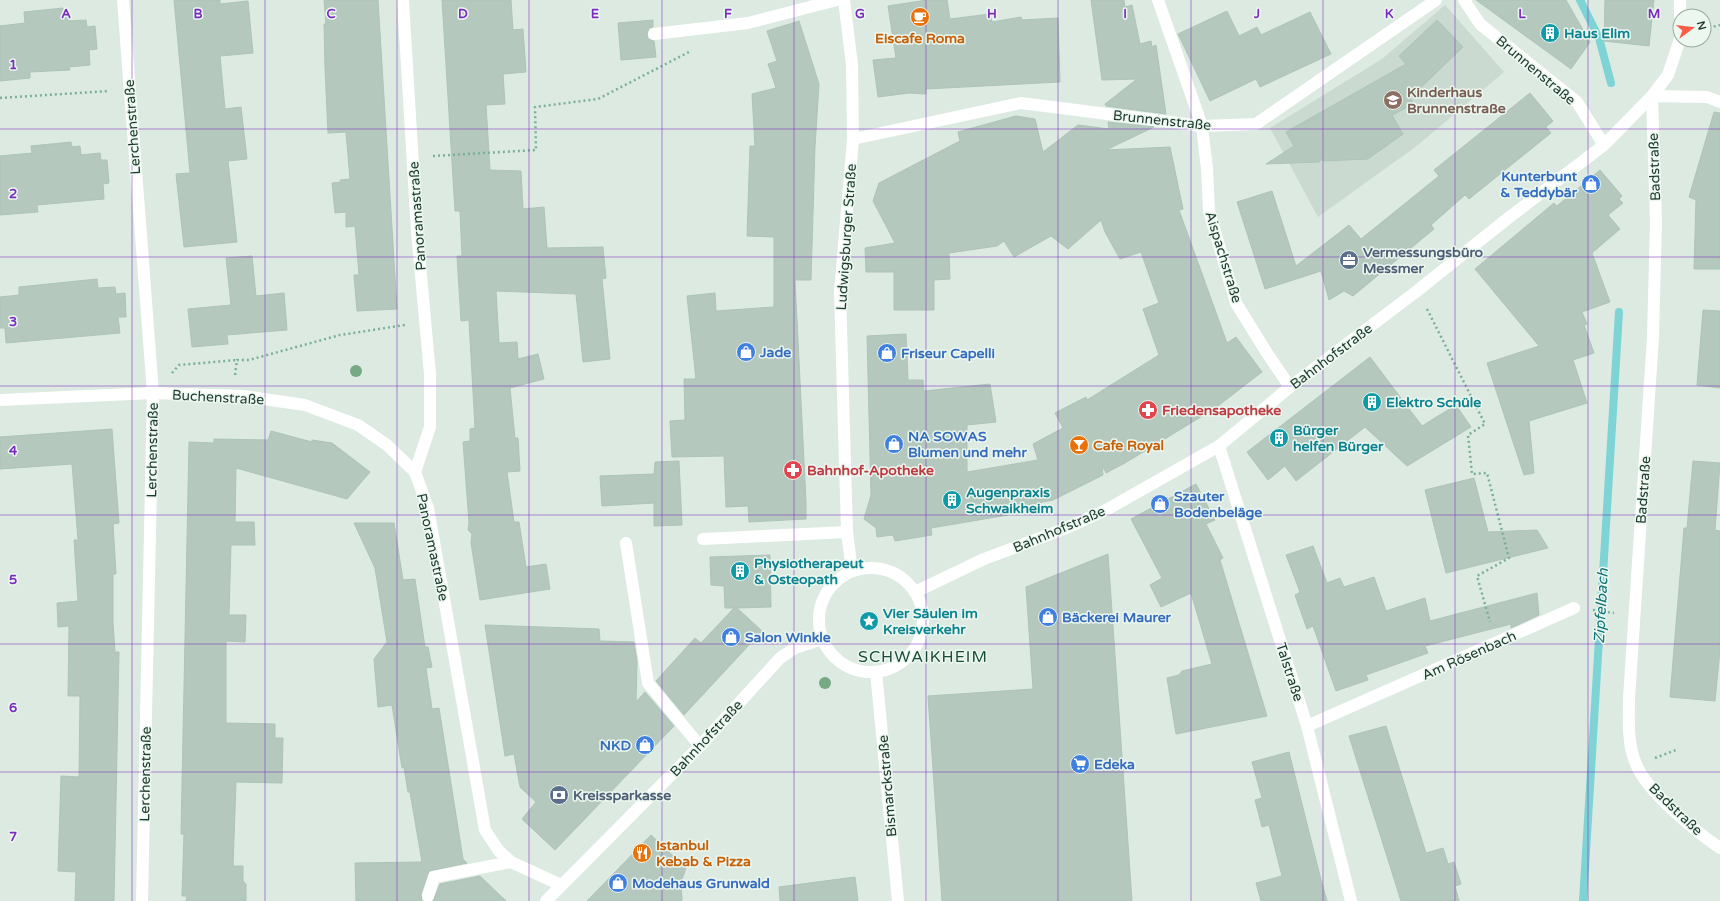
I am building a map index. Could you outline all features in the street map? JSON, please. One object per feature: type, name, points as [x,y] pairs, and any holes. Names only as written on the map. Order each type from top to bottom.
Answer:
[{"type":"street","name":"Lerchenstraße","points":[[123,0],[153,393],[142,901]]},
{"type":"street","name":"Panoramastraße","points":[[403,0],[417,232],[430,374],[430,427],[415,472],[429,516],[485,830],[499,851],[511,862],[561,885]]},
{"type":"street","points":[[654,34],[748,23],[837,0]]},
{"type":"street","name":"Ludwigsburger Straße","points":[[844,0],[852,65],[853,140],[840,292],[847,532],[852,571]]},
{"type":"street","name":"Aispachstraße","points":[[1158,0],[1202,126],[1207,169],[1209,211],[1236,303],[1290,387]]},
{"type":"street","name":"Brunnenstraße","points":[[853,140],[1021,103],[1202,126],[1256,124],[1436,0]]},
{"type":"street","name":"Brunnenstraße","points":[[1464,0],[1480,24],[1577,102],[1604,145]]},
{"type":"street","name":"Bahnhofstraße","points":[[915,592],[984,560],[1064,529],[1106,510],[1219,446],[1290,387],[1604,145],[1652,96],[1668,75],[1677,48]]},
{"type":"street","points":[[1652,96],[1707,97],[1720,102]]},
{"type":"street","name":"Badstraße","points":[[1652,96],[1656,222],[1653,337],[1629,698],[1630,740],[1636,765],[1651,789],[1701,836],[1720,848]]},
{"type":"street","name":"Buchenstraße","points":[[0,400],[153,393],[234,396],[305,405],[358,425],[387,445],[415,472]]},
{"type":"street","name":"Talstraße","points":[[1219,446],[1308,726],[1352,901]]},
{"type":"street","points":[[704,539],[847,532]]},
{"type":"street","points":[[626,543],[648,683],[700,746]]},
{"type":"street","points":[[870,568],[884,569],[902,578],[915,592],[922,611],[923,620],[921,635],[914,649],[903,661],[890,668],[876,672],[859,671],[842,664],[830,652],[822,639],[818,619],[824,597],[837,580],[852,571],[870,568]]},
{"type":"street","name":"Am Rösenbach","points":[[1308,726],[1574,608]]},
{"type":"street","name":"Bahnhofstraße","points":[[546,901],[700,746],[780,658],[795,648],[822,639]]},
{"type":"street","name":"Bismarckstraße","points":[[876,672],[898,901]]},
{"type":"street","points":[[428,896],[434,877],[511,862]]},
{"type":"path","points":[[413,157],[536,150],[536,107],[598,98],[693,50]]},
{"type":"path","points":[[0,98],[130,90]]},
{"type":"path","points":[[1417,290],[1485,424],[1468,435],[1472,474],[1487,472],[1508,558],[1477,576],[1496,643]]},
{"type":"path","points":[[153,393],[180,365],[249,360],[340,336],[425,322]]},
{"type":"path","points":[[234,396],[237,360]]},
{"type":"path","points":[[1574,608],[1634,615]]},
{"type":"shaded area","name":"Kinderhaus Brunnenstraße","points":[[1445,5],[1504,72],[1418,145],[1318,217],[1270,128],[1382,59]]},
{"type":"building","points":[[174,0],[220,0],[220,4],[248,1],[253,53],[220,56],[225,109],[241,107],[247,159],[228,161],[237,242],[184,247],[176,174],[190,173]]},
{"type":"building","points":[[324,0],[378,0],[397,309],[357,311],[354,275],[359,275],[355,226],[346,227],[346,212],[335,213],[332,183],[350,179],[346,132],[328,133],[324,24],[326,24]]},
{"type":"building","points":[[442,0],[511,0],[513,30],[523,29],[526,72],[503,74],[505,104],[486,105],[490,170],[521,171],[523,209],[544,207],[547,248],[603,247],[606,278],[602,279],[610,359],[583,362],[576,294],[496,291],[499,343],[517,342],[518,359],[538,354],[544,379],[510,388],[515,438],[518,438],[520,471],[507,472],[514,522],[519,522],[526,567],[546,564],[550,589],[480,600],[471,543],[472,534],[468,530],[469,523],[463,442],[470,441],[470,429],[475,428],[469,320],[461,321],[457,256],[462,256],[460,211],[455,211]]},
{"type":"building","points":[[927,0],[947,0],[950,19],[990,14],[992,22],[1021,17],[1022,20],[1058,18],[1060,82],[926,89],[926,94],[909,93],[878,97],[873,60],[896,58],[888,6]]},
{"type":"building","points":[[1091,0],[1124,0],[1125,7],[1132,5],[1140,44],[1151,41],[1152,47],[1156,45],[1166,114],[1106,106],[1105,104],[1137,79],[1102,80]]},
{"type":"building","name":"Haus Elim","points":[[1476,0],[1566,0],[1590,42],[1571,69]]},
{"type":"building","points":[[1605,0],[1654,0],[1649,46],[1604,41]]},
{"type":"building","points":[[63,8],[64,13],[68,12],[69,21],[86,20],[87,27],[95,26],[97,49],[89,50],[90,65],[69,67],[70,70],[30,72],[30,78],[0,81],[0,26],[25,23],[24,12]]},
{"type":"building","points":[[1227,11],[1239,36],[1257,27],[1261,35],[1310,12],[1331,54],[1260,87],[1256,79],[1210,101],[1178,34]]},
{"type":"building","points":[[653,20],[653,27],[649,28],[647,34],[648,39],[654,41],[656,57],[621,60],[618,23]]},
{"type":"building","points":[[1437,20],[1463,47],[1410,98],[1414,104],[1392,115],[1403,134],[1368,159],[1323,161],[1322,159],[1319,162],[1266,164],[1294,146],[1286,132],[1406,64],[1399,56]]},
{"type":"building","points":[[799,21],[819,84],[815,147],[811,280],[795,280],[806,519],[749,522],[748,506],[726,507],[724,456],[672,457],[670,421],[685,420],[684,379],[696,379],[687,296],[715,293],[716,311],[774,307],[774,237],[747,236],[750,146],[755,146],[752,94],[776,88],[768,64],[777,61],[767,31]]},
{"type":"building","points":[[1530,93],[1553,121],[1546,127],[1551,133],[1469,199],[1465,195],[1431,225],[1434,229],[1353,296],[1344,291],[1329,300],[1321,271],[1265,289],[1237,202],[1272,191],[1296,266],[1349,225],[1361,239],[1439,176],[1434,170]]},
{"type":"building","points":[[1714,112],[1720,113],[1720,269],[1694,269],[1696,200],[1689,197]]},
{"type":"building","points":[[1016,116],[1035,119],[1043,152],[1078,125],[1109,129],[1108,122],[1154,127],[1106,150],[1170,147],[1183,209],[1179,210],[1227,343],[1236,337],[1262,372],[1214,409],[1106,473],[1102,465],[1103,475],[1053,500],[1012,508],[1008,515],[931,528],[932,535],[895,541],[893,535],[877,537],[876,528],[864,519],[871,495],[867,336],[906,334],[908,380],[923,380],[924,391],[990,384],[996,422],[967,425],[967,472],[1038,460],[1033,444],[1063,428],[1055,413],[1086,397],[1087,400],[1159,355],[1143,309],[1159,303],[1141,252],[1120,259],[1105,232],[1101,220],[1068,249],[1051,236],[1014,257],[1004,241],[997,246],[949,253],[950,279],[934,280],[934,310],[894,310],[894,272],[866,272],[865,248],[895,243],[873,201],[879,183],[960,141],[958,132]]},
{"type":"building","points":[[71,142],[72,147],[80,146],[81,155],[100,153],[101,160],[107,160],[109,183],[103,184],[104,199],[37,205],[38,212],[0,215],[0,156],[32,153],[31,146]]},
{"type":"building","points":[[1600,170],[1622,196],[1619,199],[1623,203],[1608,215],[1620,229],[1592,253],[1610,302],[1582,312],[1587,324],[1584,325],[1594,353],[1573,360],[1587,403],[1529,421],[1534,473],[1524,475],[1487,363],[1539,346],[1475,269],[1554,203],[1557,206]]},
{"type":"building","points":[[252,256],[256,296],[284,293],[287,330],[227,335],[228,344],[192,347],[188,309],[231,305],[226,258]]},
{"type":"building","points":[[97,279],[98,288],[115,287],[116,294],[125,293],[126,317],[118,317],[120,333],[6,343],[5,328],[0,328],[0,297],[19,295],[19,287]]},
{"type":"building","points":[[1703,310],[1720,311],[1720,388],[1697,385]]},
{"type":"building","points":[[1370,357],[1422,426],[1456,405],[1471,427],[1407,466],[1365,427],[1296,481],[1285,466],[1268,480],[1247,452]]},
{"type":"building","points":[[112,429],[119,523],[113,524],[116,574],[113,574],[113,624],[115,652],[119,652],[114,901],[75,901],[76,872],[58,871],[61,776],[79,777],[80,696],[68,696],[69,626],[58,627],[57,603],[78,601],[74,540],[78,540],[72,464],[0,469],[0,437]]},
{"type":"building","points":[[271,431],[312,442],[312,440],[332,443],[370,472],[347,499],[236,468],[235,522],[254,522],[255,545],[231,545],[229,615],[246,615],[245,642],[226,641],[226,723],[275,724],[275,738],[283,738],[282,783],[236,782],[233,866],[243,866],[243,881],[246,884],[246,901],[186,901],[187,896],[182,896],[184,834],[181,834],[189,442],[214,443],[214,439],[268,440]]},
{"type":"building","points":[[679,461],[682,525],[654,526],[654,503],[602,506],[600,476],[654,474],[655,462]]},
{"type":"building","points":[[1693,461],[1720,463],[1715,530],[1720,531],[1720,650],[1715,701],[1670,697],[1684,528],[1687,528]]},
{"type":"building","points":[[1474,478],[1488,532],[1537,530],[1548,548],[1446,573],[1425,490]]},
{"type":"building","points":[[1196,484],[1215,520],[1206,524],[1223,558],[1220,560],[1267,716],[1176,734],[1167,678],[1179,675],[1182,671],[1212,664],[1191,593],[1161,607],[1150,585],[1162,578],[1131,519]]},
{"type":"building","points":[[354,523],[394,523],[403,580],[415,579],[425,647],[428,647],[432,667],[426,668],[432,709],[439,708],[463,859],[467,863],[429,871],[421,894],[422,901],[356,901],[355,863],[422,862],[410,792],[408,792],[404,767],[402,768],[392,705],[378,707],[374,659],[387,642],[375,568]]},
{"type":"building","points":[[1313,546],[1327,583],[1340,578],[1344,587],[1374,577],[1386,611],[1425,598],[1430,621],[1537,593],[1539,615],[1511,628],[1511,624],[1425,646],[1428,653],[1366,675],[1368,680],[1336,691],[1313,626],[1307,629],[1295,595],[1300,592],[1286,555]]},
{"type":"building","points":[[1108,554],[1132,901],[942,901],[928,696],[1033,689],[1026,587]]},
{"type":"building","points":[[770,555],[771,607],[737,608],[762,631],[684,715],[656,681],[695,638],[701,643],[734,608],[725,608],[724,586],[711,585],[710,557]]},
{"type":"building","points":[[485,625],[599,629],[600,641],[634,642],[637,661],[636,702],[645,692],[674,726],[555,850],[522,819],[536,802],[520,787],[514,754],[505,756]]},
{"type":"building","points":[[1386,726],[1426,853],[1443,848],[1448,864],[1454,862],[1461,884],[1455,886],[1459,901],[1401,901],[1349,736]]},
{"type":"building","points":[[1289,752],[1327,901],[1261,901],[1256,883],[1282,876],[1269,825],[1262,827],[1255,800],[1262,798],[1252,762]]},
{"type":"building","points":[[651,835],[686,868],[681,882],[682,901],[587,901]]},
{"type":"building","points":[[480,876],[506,901],[433,901],[440,884]]},
{"type":"building","points":[[855,877],[858,901],[780,901],[779,887]]},
{"type":"waterway","name":"Zipfelbach","points":[[1580,0],[1599,38],[1611,83]]},
{"type":"waterway","name":"Zipfelbach","points":[[1583,901],[1619,312]]},
{"type":"place","name":"Eiscafe Roma","points":[[920,17]]},
{"type":"place","name":"Haus Elim","points":[[1550,33]]},
{"type":"place","name":"Kinderhaus Brunnenstraße","points":[[1393,100]]},
{"type":"place","name":"Kunterbunt & Teddybär","points":[[1591,184]]},
{"type":"place","name":"Vermessungsbüro Messmer","points":[[1349,260]]},
{"type":"place","name":"Jade","points":[[746,352]]},
{"type":"place","name":"Friseur Capelli","points":[[887,353]]},
{"type":"place","name":"Elektro Schüle","points":[[1372,402]]},
{"type":"place","name":"Friedensapotheke","points":[[1148,410]]},
{"type":"place","name":"Bürger helfen Bürger","points":[[1279,438]]},
{"type":"place","name":"NA SOWAS Blumen und mehr","points":[[894,444]]},
{"type":"place","name":"Cafe Royal","points":[[1079,445]]},
{"type":"place","name":"Bahnhof-Apotheke","points":[[793,470]]},
{"type":"place","name":"Augenpraxis Schwaikheim","points":[[952,500]]},
{"type":"place","name":"Szauter Bodenbeläge","points":[[1160,504]]},
{"type":"place","name":"Physiotherapeut & Osteopath","points":[[740,571]]},
{"type":"place","name":"Bäckerei Maurer","points":[[1048,617]]},
{"type":"place","name":"Vier Säulen im Kreisverkehr","points":[[869,621]]},
{"type":"place","name":"Salon Winkle","points":[[731,637]]},
{"type":"place","name":"NKD","points":[[645,745]]},
{"type":"place","name":"Edeka","points":[[1080,764]]},
{"type":"place","name":"Kreissparkasse","points":[[559,795]]},
{"type":"place","name":"Istanbul Kebab & Pizza","points":[[642,853]]},
{"type":"place","name":"Modehaus Grunwald","points":[[618,883]]},
{"type":"district","name":"SCHWAIKHEIM","points":[[923,656]]}]
